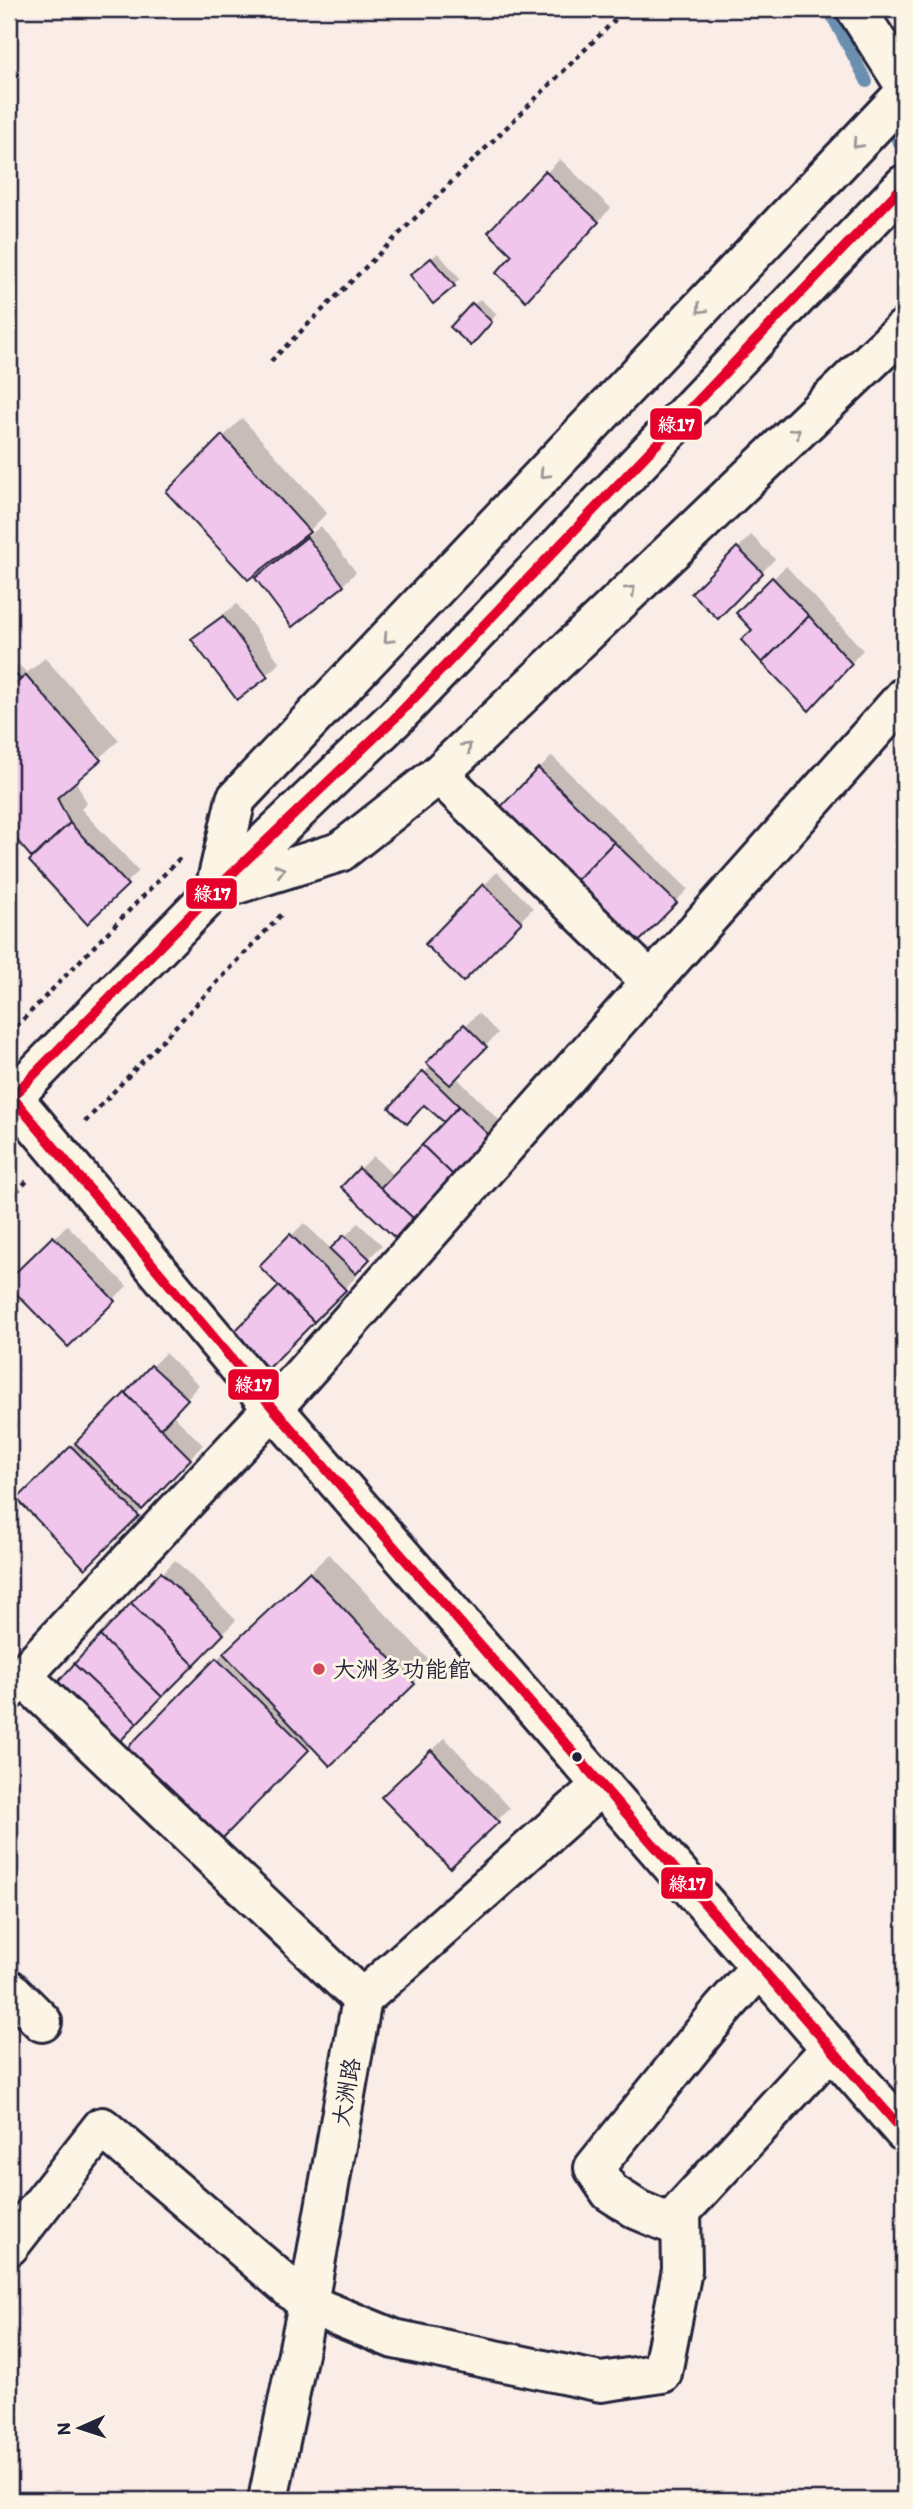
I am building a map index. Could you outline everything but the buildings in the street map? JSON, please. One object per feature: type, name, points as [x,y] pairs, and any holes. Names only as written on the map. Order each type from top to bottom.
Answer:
[{"type":"street","points":[[856,9],[904,84]]},
{"type":"street","points":[[215,890],[236,799],[904,94]]},
{"type":"street","points":[[904,185],[395,718],[215,890],[10,1097],[273,1408],[904,2132]]},
{"type":"street","points":[[215,890],[340,852],[439,774],[904,329]]},
{"type":"street","points":[[602,1785],[362,1999],[15,1683],[273,1408],[904,697]]},
{"type":"street","points":[[439,774],[651,982]]},
{"type":"street","points":[[681,2228],[638,2210],[610,2192],[594,2168],[722,2010],[761,1967]]},
{"type":"street","points":[[9,1989],[43,2022]]},
{"type":"street","name":"大洲路","points":[[268,2500],[308,2304],[362,1999]]},
{"type":"street","points":[[9,2246],[102,2127],[308,2304],[394,2339],[601,2382],[662,2373],[682,2270],[681,2211],[831,2048]]},
{"type":"path","points":[[271,361],[626,9]]},
{"type":"path","points":[[9,1199],[57,1152],[284,912]]},
{"type":"waterway","points":[[828,9],[867,82]]},
{"type":"waterway","points":[[896,138],[904,150]]},
{"type":"transit line","name":"綠17","points":[[904,185],[395,718],[215,890],[12,1097],[273,1408],[904,2132]]},
{"type":"place","name":"大洲多功能館","points":[[319,1669]]}]
